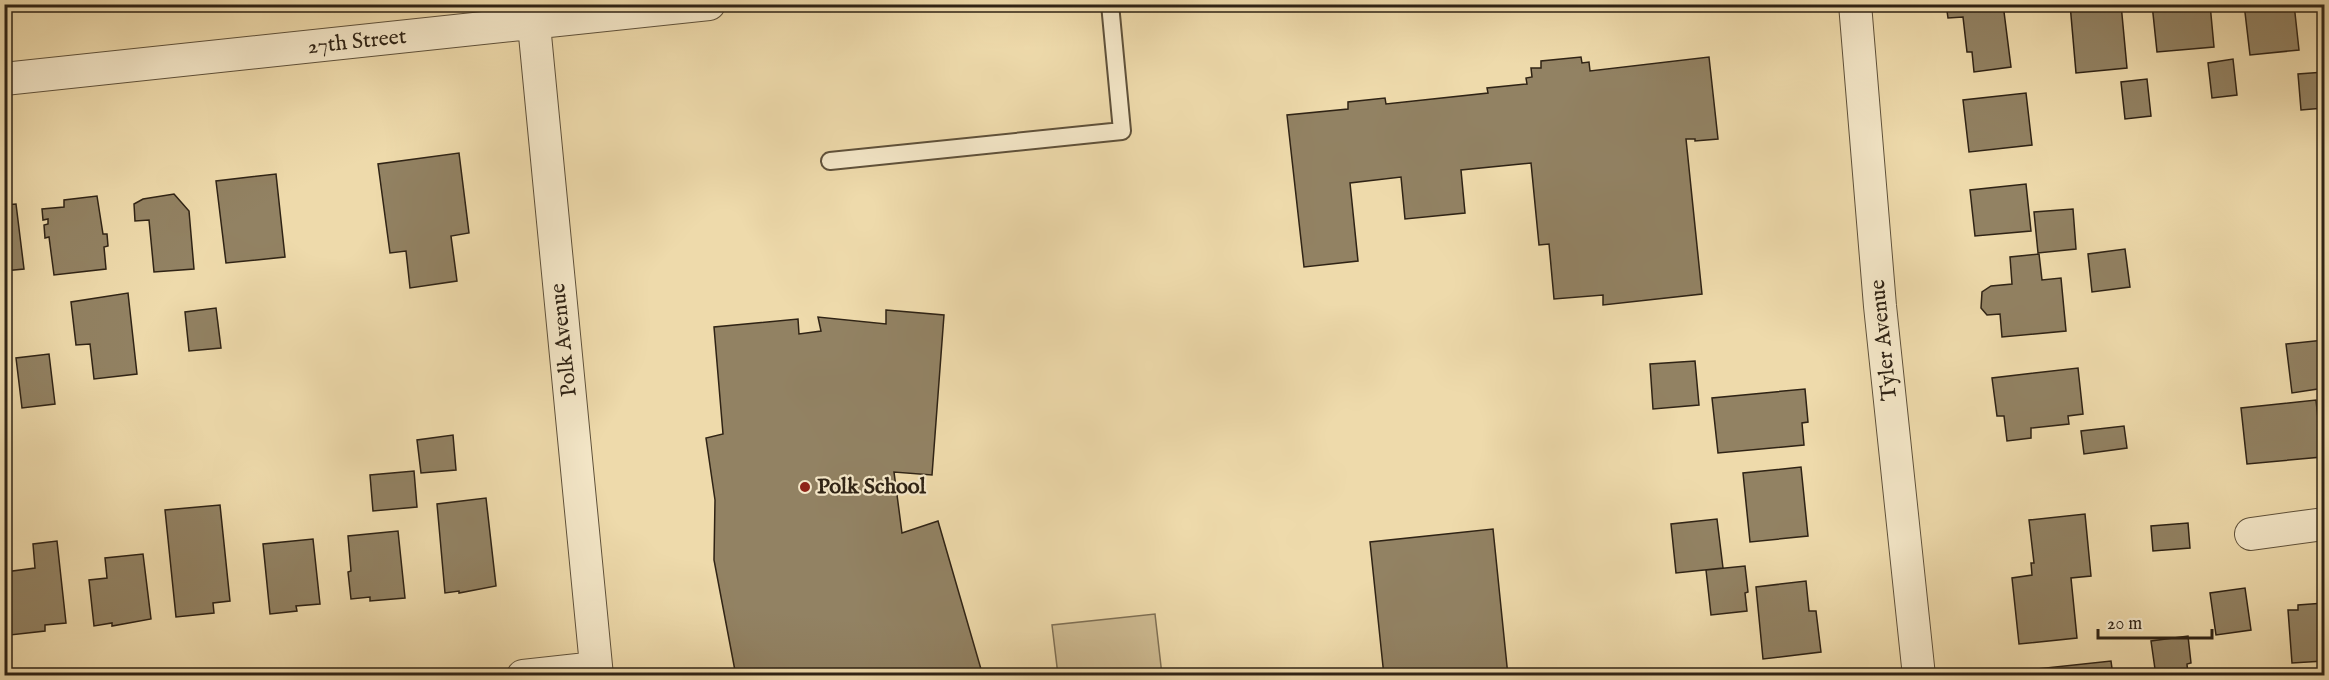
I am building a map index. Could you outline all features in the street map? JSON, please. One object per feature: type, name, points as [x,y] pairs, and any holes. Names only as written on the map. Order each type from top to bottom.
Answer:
[{"type":"street","name":"27th Street","points":[[4,79],[533,14],[709,4]]},
{"type":"street","name":"Tyler Avenue","points":[[1855,4],[1880,306],[1919,675]]},
{"type":"street","name":"Polk Avenue","points":[[533,14],[596,672]]},
{"type":"street","points":[[2251,534],[2325,524]]},
{"type":"street","points":[[523,675],[596,672]]},
{"type":"lane","points":[[830,161],[1122,131],[1110,4]]},
{"type":"shaded area","points":[[1155,614],[1162,675],[1058,675],[1052,625]]},
{"type":"building","points":[[1946,4],[2003,4],[2011,67],[1974,72],[1972,52],[1967,52],[1963,17],[1948,18]]},
{"type":"building","points":[[2070,4],[2121,4],[2127,68],[2076,73]]},
{"type":"building","points":[[2152,4],[2210,4],[2214,47],[2157,52]]},
{"type":"building","points":[[2244,4],[2294,4],[2299,50],[2250,55]]},
{"type":"building","points":[[1581,57],[1582,63],[1589,62],[1590,71],[1709,57],[1718,139],[1695,141],[1695,139],[1686,139],[1702,294],[1603,305],[1603,295],[1554,299],[1549,244],[1539,245],[1531,163],[1461,170],[1465,213],[1405,219],[1401,177],[1350,183],[1358,261],[1304,267],[1287,115],[1348,109],[1348,102],[1385,98],[1386,104],[1488,93],[1487,88],[1527,84],[1526,78],[1532,77],[1531,68],[1541,68],[1541,61]]},
{"type":"building","points":[[2233,59],[2237,95],[2212,98],[2208,63]]},
{"type":"building","points":[[2324,72],[2324,108],[2301,110],[2298,74]]},
{"type":"building","points":[[2147,79],[2151,116],[2125,119],[2121,82]]},
{"type":"building","points":[[2026,93],[2032,145],[1969,152],[1963,100]]},
{"type":"building","points":[[459,153],[469,233],[451,236],[457,281],[410,288],[406,251],[390,253],[378,164]]},
{"type":"building","points":[[276,174],[285,257],[226,263],[216,181]]},
{"type":"building","points":[[2026,184],[2031,231],[1975,236],[1970,190]]},
{"type":"building","points":[[174,194],[189,211],[194,269],[154,272],[149,220],[135,221],[134,204],[143,199]]},
{"type":"building","points":[[97,196],[103,234],[107,234],[108,246],[104,247],[106,269],[54,275],[49,237],[45,238],[44,225],[48,224],[48,219],[43,220],[42,209],[64,207],[64,200]]},
{"type":"building","points":[[16,204],[24,269],[4,271],[4,205]]},
{"type":"building","points":[[2073,209],[2076,249],[2038,253],[2034,212]]},
{"type":"building","points":[[2125,249],[2130,287],[2092,292],[2088,254]]},
{"type":"building","points":[[2039,254],[2042,280],[2061,278],[2066,331],[2002,337],[2000,314],[1987,315],[1981,308],[1982,292],[1991,286],[2012,284],[2010,257]]},
{"type":"building","points":[[128,293],[137,374],[94,379],[90,344],[76,345],[71,302]]},
{"type":"building","points":[[216,308],[221,348],[189,351],[185,312]]},
{"type":"building","name":"Polk School","points":[[886,310],[944,315],[932,475],[894,472],[902,533],[938,521],[983,676],[736,676],[714,560],[715,500],[706,438],[723,434],[714,327],[798,319],[799,334],[821,331],[818,317],[886,324]]},
{"type":"building","points":[[2324,340],[2324,388],[2292,393],[2286,344]]},
{"type":"building","points":[[49,354],[55,404],[22,408],[16,358]]},
{"type":"building","points":[[1695,361],[1699,405],[1653,409],[1650,364]]},
{"type":"building","points":[[2078,368],[2083,414],[2068,416],[2069,424],[2031,428],[2031,438],[2007,441],[2004,416],[1997,416],[1992,378]]},
{"type":"building","points":[[1805,389],[1808,422],[1802,423],[1804,445],[1718,453],[1712,398]]},
{"type":"building","points":[[2316,400],[2322,457],[2247,464],[2241,408]]},
{"type":"building","points":[[2124,426],[2127,448],[2084,454],[2081,431]]},
{"type":"building","points":[[453,435],[456,470],[421,473],[417,440]]},
{"type":"building","points":[[1801,467],[1808,536],[1750,542],[1743,473]]},
{"type":"building","points":[[414,471],[417,507],[373,511],[370,475]]},
{"type":"building","points":[[486,498],[496,586],[459,593],[459,591],[445,593],[437,504]]},
{"type":"building","points":[[220,505],[230,601],[213,603],[214,613],[176,617],[165,510]]},
{"type":"building","points":[[2085,514],[2091,576],[2071,578],[2077,638],[2019,644],[2012,578],[2032,575],[2031,563],[2034,563],[2029,520]]},
{"type":"building","points":[[1717,519],[1723,568],[1676,573],[1671,524]]},
{"type":"building","points":[[2188,523],[2190,548],[2153,551],[2151,526]]},
{"type":"building","points":[[1493,529],[1508,676],[1384,676],[1370,542]]},
{"type":"building","points":[[398,531],[405,598],[370,601],[370,597],[351,599],[348,536]]},
{"type":"building","points":[[313,539],[320,604],[296,606],[297,611],[270,614],[263,544]]},
{"type":"building","points":[[57,541],[66,623],[45,625],[45,631],[10,635],[5,572],[35,568],[33,544]]},
{"type":"building","points":[[143,554],[151,619],[112,626],[112,623],[94,626],[89,580],[107,578],[105,558]]},
{"type":"building","points":[[1745,566],[1748,592],[1745,593],[1747,611],[1711,615],[1706,570]]},
{"type":"building","points":[[1806,581],[1809,611],[1816,611],[1821,652],[1763,659],[1756,587]]},
{"type":"building","points":[[2245,588],[2251,630],[2216,635],[2210,593]]},
{"type":"building","points":[[2324,603],[2324,661],[2292,663],[2288,610],[2298,610],[2298,605]]},
{"type":"building","points":[[2188,636],[2191,663],[2187,664],[2188,676],[2156,676],[2151,641]]},
{"type":"building","points":[[2111,661],[2113,676],[2018,676],[2017,671]]},
{"type":"place","name":"Polk School","points":[[805,487]]}]
